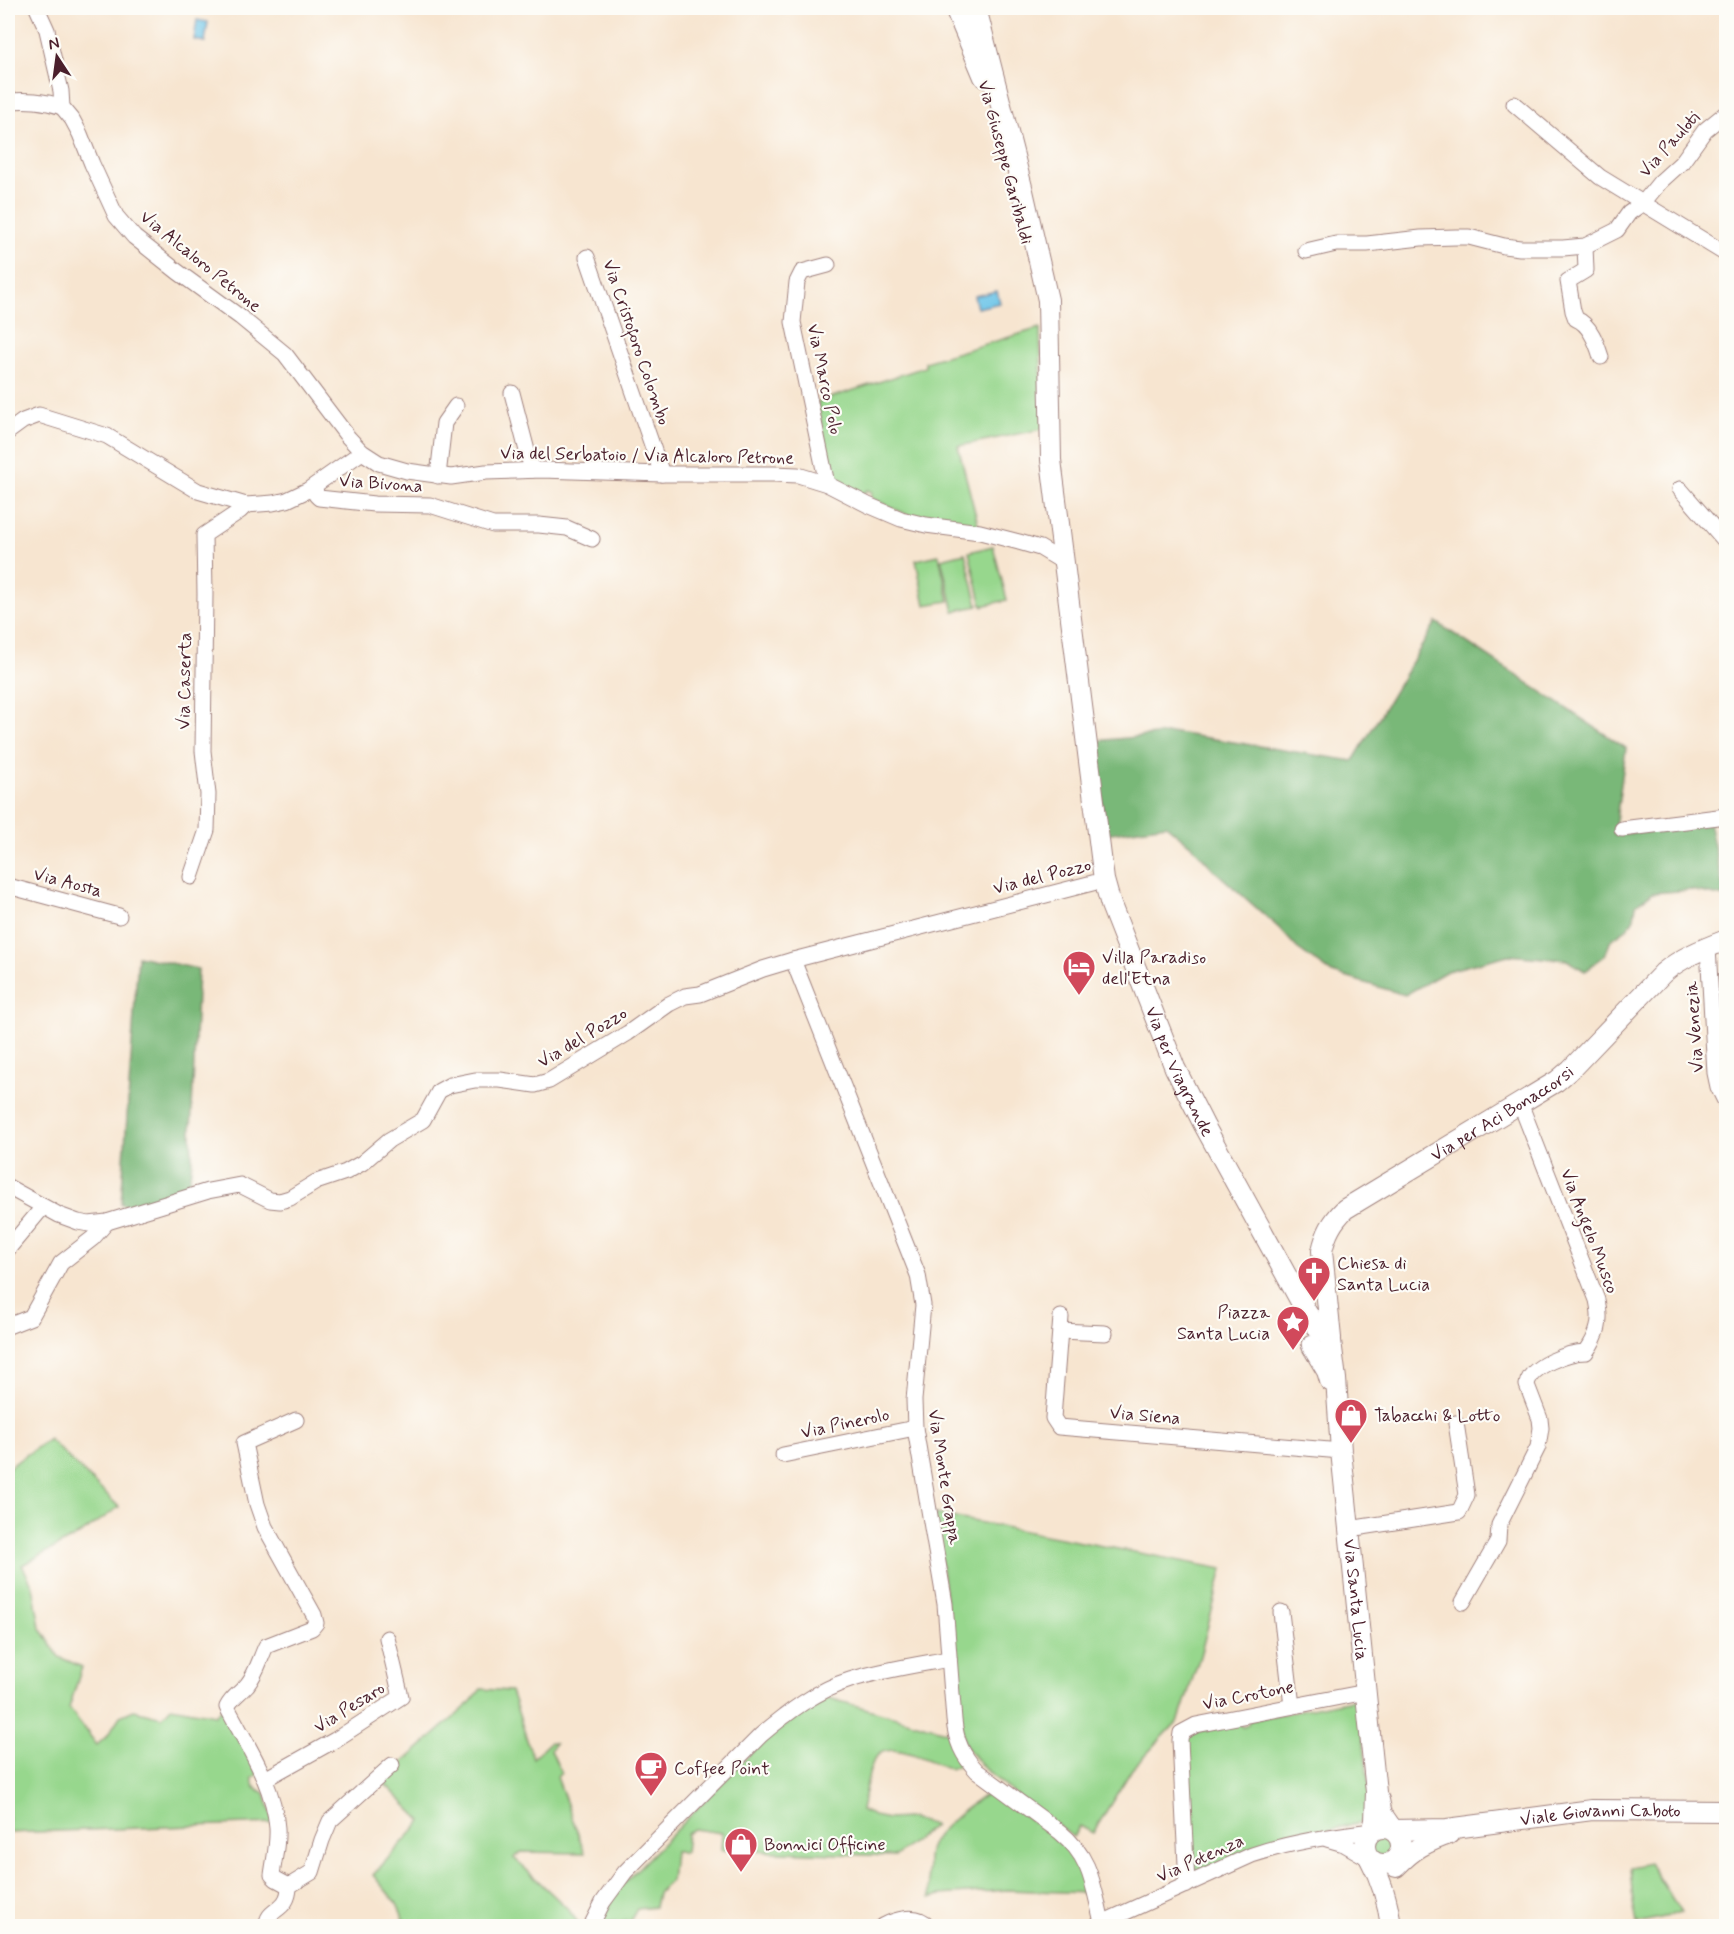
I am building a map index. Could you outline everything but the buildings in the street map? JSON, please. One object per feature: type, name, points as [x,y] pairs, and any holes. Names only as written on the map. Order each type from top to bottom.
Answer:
[{"type":"main road","name":"Via Giuseppe Garibaldi","points":[[955,8],[987,83],[1049,319]]},
{"type":"main road","name":"Via Giuseppe Garibaldi","points":[[976,8],[1023,191],[1048,300],[1052,460],[1087,742]]},
{"type":"main road","name":"Via per Viagrande","points":[[1087,742],[1104,880],[1111,905],[1175,1068],[1204,1125],[1322,1337]]},
{"type":"main road","name":"Via per Aci Bonaccorsi","points":[[1322,1337],[1328,1307],[1322,1251],[1324,1239],[1334,1220],[1345,1209],[1557,1081],[1663,973],[1676,962],[1717,943]]},
{"type":"main road","name":"Via Santa Lucia","points":[[1322,1337],[1337,1407],[1376,1792]]},
{"type":"main road","points":[[1376,1792],[1382,1814],[1397,1834],[1401,1846],[1400,1860],[1388,1886],[1388,1906]]},
{"type":"main road","points":[[1376,1792],[1375,1821],[1364,1844],[1367,1855],[1382,1883],[1391,1926]]},
{"type":"main road","name":"Viale Giovanni Caboto","points":[[1475,1825],[1592,1810],[1726,1811]]},
{"type":"main road","points":[[1372,1831],[1382,1827],[1393,1830],[1426,1830],[1475,1825]]},
{"type":"main road","points":[[1370,1859],[1381,1864],[1400,1860],[1434,1840],[1475,1825]]},
{"type":"street","name":"Via Alcaloro Petrone","points":[[37,8],[47,30],[61,91],[62,107],[80,134],[116,216],[134,237],[285,354],[362,452]]},
{"type":"street","points":[[8,101],[48,102],[62,107]]},
{"type":"street","points":[[1514,104],[1600,177],[1726,254]]},
{"type":"street","name":"Via Pauloti","points":[[1585,246],[1617,230],[1629,213],[1643,203],[1660,182],[1682,162],[1705,130],[1726,113]]},
{"type":"street","points":[[1306,250],[1336,244],[1456,237],[1469,237],[1520,248],[1585,246],[1586,270],[1568,281],[1576,319],[1582,321],[1587,327],[1602,357]]},
{"type":"street","name":"Via Cristoforo Colombo","points":[[587,257],[662,474]]},
{"type":"street","name":"Via Marco Polo","points":[[827,484],[793,322],[796,282],[802,272],[828,265]]},
{"type":"street","points":[[512,393],[532,470]]},
{"type":"street","points":[[438,476],[444,423],[456,406]]},
{"type":"street","points":[[8,432],[23,421],[39,414],[107,436],[198,490],[246,505],[286,500],[315,486],[362,452]]},
{"type":"street","name":"Via del Serbatoio / Via Alcaloro Petrone","points":[[362,452],[379,462],[407,471],[451,477],[486,472],[532,470],[798,476],[827,484],[868,506],[901,519],[926,525],[980,532],[1019,542],[1040,548],[1065,563]]},
{"type":"street","name":"Via Bivona","points":[[315,486],[316,495],[319,498],[374,504],[430,505],[493,525],[539,525],[567,528],[592,538]]},
{"type":"street","points":[[1680,489],[1726,542]]},
{"type":"street","name":"Via Caserta","points":[[191,877],[207,830],[208,794],[203,751],[206,594],[204,535],[246,505]]},
{"type":"street","points":[[1622,829],[1726,816]]},
{"type":"street","name":"Via del Pozzo","points":[[8,1187],[43,1207],[78,1222],[89,1224],[107,1222],[208,1191],[240,1185],[270,1200],[280,1201],[290,1198],[316,1182],[356,1167],[388,1140],[423,1120],[440,1091],[450,1085],[475,1080],[500,1080],[536,1085],[549,1081],[685,996],[700,994],[763,969],[793,960],[1104,880]]},
{"type":"street","name":"Via Aosta","points":[[8,886],[119,916]]},
{"type":"street","name":"Via Venezia","points":[[1717,943],[1715,1073],[1718,1087],[1726,1103]]},
{"type":"street","name":"Via Monte Grappa","points":[[793,960],[918,1275],[923,1305],[914,1400],[915,1428],[945,1604],[955,1734],[966,1760],[977,1771],[1060,1832],[1075,1846],[1093,1877],[1100,1925]]},
{"type":"street","name":"Via Angelo Musco","points":[[1463,1602],[1498,1541],[1500,1525],[1538,1447],[1540,1419],[1527,1379],[1532,1373],[1562,1355],[1586,1352],[1596,1337],[1600,1324],[1597,1300],[1520,1103]]},
{"type":"street","points":[[8,1249],[43,1207]]},
{"type":"street","points":[[8,1326],[31,1317],[61,1263],[93,1238],[107,1222]]},
{"type":"street","name":"Via Siena","points":[[1105,1333],[1060,1324],[1053,1418],[1059,1427],[1341,1451]]},
{"type":"street","points":[[289,1886],[272,1875],[277,1828],[270,1795],[265,1779],[227,1707],[230,1700],[246,1686],[258,1667],[266,1646],[312,1628],[316,1623],[314,1615],[265,1527],[257,1504],[244,1443],[296,1420]]},
{"type":"street","points":[[1349,1529],[1459,1512],[1467,1496],[1456,1423]]},
{"type":"street","name":"Via Pinerolo","points":[[783,1455],[915,1428]]},
{"type":"street","points":[[1281,1612],[1292,1706]]},
{"type":"street","name":"Via Pesaro","points":[[265,1779],[335,1740],[401,1697],[387,1638]]},
{"type":"street","points":[[591,1926],[603,1902],[625,1872],[761,1735],[780,1719],[823,1691],[848,1680],[949,1659]]},
{"type":"street","name":"Via Crotone","points":[[1188,1885],[1180,1751],[1181,1733],[1196,1725],[1366,1692]]},
{"type":"street","points":[[289,1886],[312,1872],[330,1821],[392,1766]]},
{"type":"street","name":"Via Potenza","points":[[1100,1925],[1252,1855],[1318,1838],[1372,1831]]},
{"type":"street","points":[[1318,1838],[1344,1844],[1370,1859]]},
{"type":"street","points":[[267,1926],[270,1915],[286,1902],[289,1886]]},
{"type":"street","points":[[883,1926],[914,1918],[922,1920],[928,1926]]},
{"type":"green space","points":[[1040,328],[1043,429],[958,446],[979,528],[919,520],[871,498],[872,492],[867,490],[863,494],[832,483],[817,402],[925,367],[925,362]]},
{"type":"green space","points":[[993,546],[1007,600],[982,606],[969,552]]},
{"type":"green space","points":[[965,553],[978,606],[954,611],[941,559]]},
{"type":"green space","points":[[939,555],[949,601],[925,605],[916,560]]},
{"type":"green space","points":[[1436,622],[1626,748],[1614,835],[1709,822],[1725,897],[1691,890],[1652,893],[1636,905],[1634,918],[1628,928],[1611,940],[1605,955],[1585,971],[1567,960],[1508,955],[1447,971],[1405,995],[1332,973],[1297,948],[1280,929],[1215,871],[1194,848],[1166,825],[1105,834],[1096,741],[1176,733],[1353,761]]},
{"type":"green space","points":[[138,956],[198,969],[191,1132],[192,1159],[189,1188],[132,1207],[121,1204]]},
{"type":"green space","points":[[49,1439],[119,1507],[82,1533],[22,1565],[33,1586],[40,1627],[59,1657],[82,1667],[69,1708],[97,1745],[108,1735],[120,1716],[134,1710],[162,1717],[171,1707],[215,1715],[223,1708],[258,1774],[253,1778],[253,1784],[265,1793],[274,1823],[8,1833],[8,1468]]},
{"type":"green space","points":[[935,1514],[1223,1569],[1200,1656],[1179,1720],[1132,1769],[1093,1833],[1080,1826],[1073,1837],[999,1782],[964,1743]]},
{"type":"green space","points":[[481,1689],[511,1691],[533,1758],[550,1742],[555,1743],[551,1750],[561,1773],[557,1777],[585,1853],[521,1852],[514,1858],[568,1909],[579,1924],[585,1926],[407,1926],[397,1904],[373,1875],[422,1821],[382,1781],[469,1704]]},
{"type":"green space","points":[[829,1698],[949,1732],[960,1764],[950,1769],[910,1753],[889,1750],[880,1753],[872,1765],[861,1810],[874,1816],[889,1819],[910,1818],[934,1825],[896,1856],[721,1850],[722,1833],[694,1829],[687,1833],[685,1852],[674,1852],[671,1881],[658,1893],[655,1907],[637,1909],[630,1921],[600,1924],[617,1890],[764,1740],[808,1709]]},
{"type":"green space","points":[[1352,1700],[1359,1702],[1371,1805],[1367,1816],[1360,1822],[1247,1852],[1195,1874],[1185,1739],[1188,1734],[1238,1722],[1243,1727],[1248,1725],[1250,1720]]},
{"type":"green space","points":[[992,1790],[1072,1852],[1080,1864],[1088,1893],[1007,1890],[940,1895],[930,1898],[928,1862],[932,1843],[946,1825]]},
{"type":"green space","points":[[1383,1833],[1393,1837],[1397,1847],[1393,1857],[1383,1861],[1373,1857],[1369,1847],[1373,1837]]},
{"type":"green space","points":[[1649,1863],[1681,1913],[1637,1923],[1630,1867]]},
{"type":"water","points":[[197,20],[208,22],[205,42],[194,40]]},
{"type":"water","points":[[997,291],[1000,303],[977,308],[974,296]]},
{"type":"place","name":"Villa Paradiso dell'Etna","points":[[1079,996]]},
{"type":"place","name":"Chiesa di Santa Lucia","points":[[1314,1302]]},
{"type":"place","name":"Piazza Santa Lucia","points":[[1293,1351]]},
{"type":"place","name":"Tabacchi & Lotto","points":[[1351,1444]]},
{"type":"place","name":"Coffee Point","points":[[651,1797]]},
{"type":"place","name":"Bonnici Officine","points":[[741,1873]]}]
